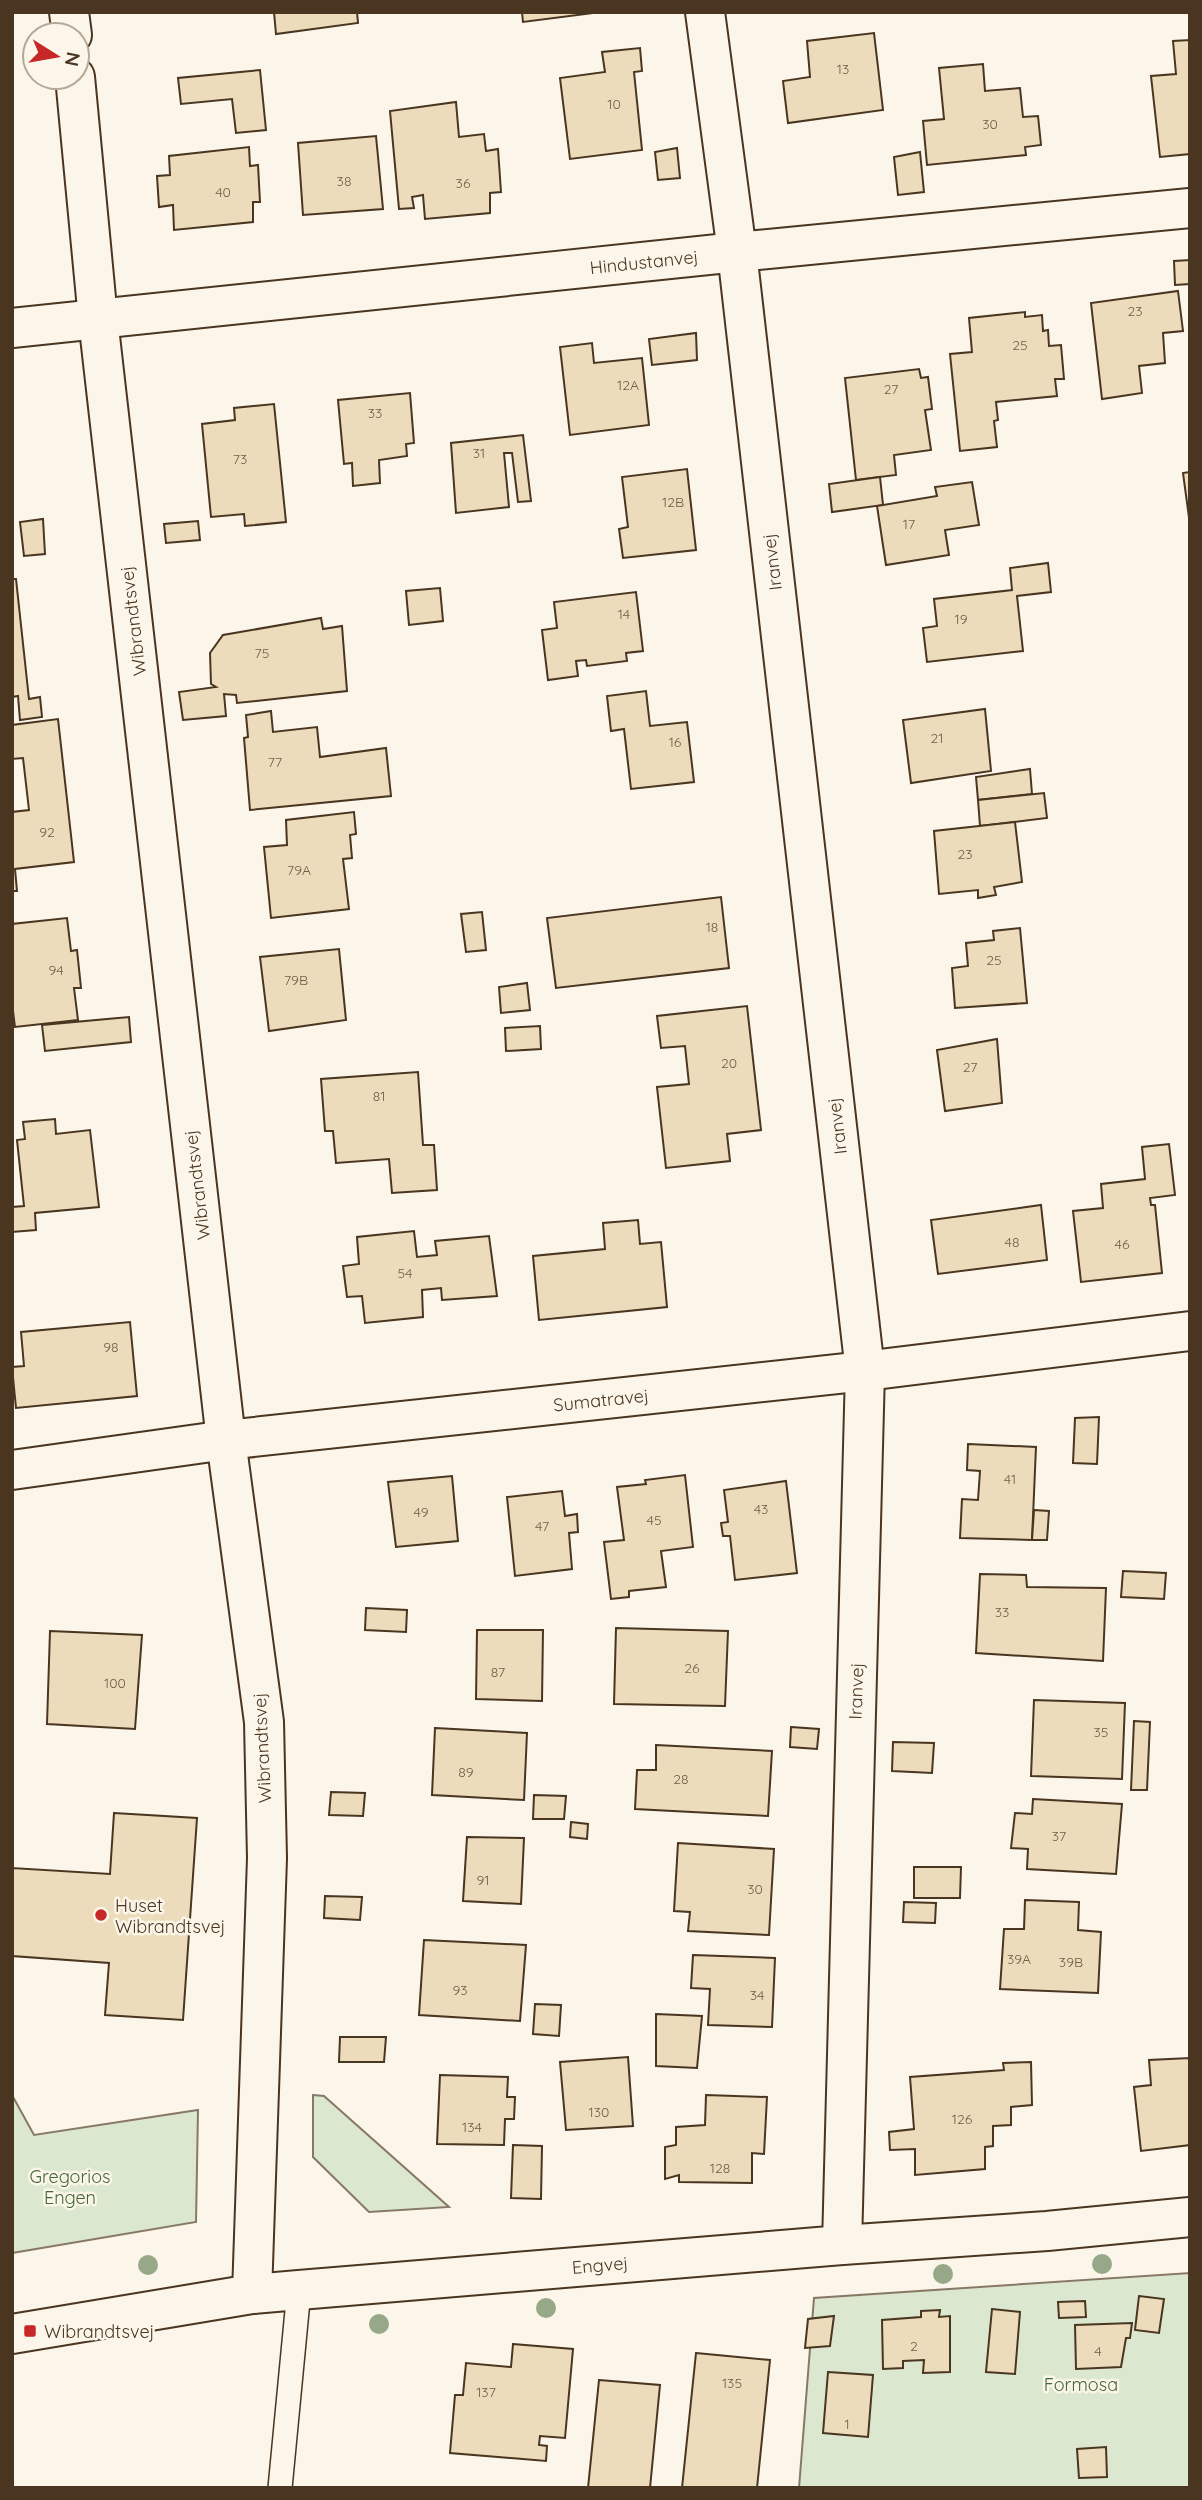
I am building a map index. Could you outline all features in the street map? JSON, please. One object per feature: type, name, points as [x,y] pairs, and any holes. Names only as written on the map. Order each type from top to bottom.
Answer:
[{"type":"street","name":"Iranvej","points":[[705,12],[737,253],[865,1371],[842,2245]]},
{"type":"street","name":"Wibrandtsvej","points":[[76,91],[98,319],[226,1440],[264,1722],[267,1858],[252,2294]]},
{"type":"street","name":"Hindustanvej","points":[[12,328],[1190,208]]},
{"type":"street","name":"Sumatravej","points":[[12,1470],[226,1440],[865,1371],[1190,1331]]},
{"type":"street","name":"Engvej","points":[[12,2334],[252,2294],[842,2245],[1047,2231],[1190,2217]]},
{"type":"lane","points":[[280,2488],[299,2290]]},
{"type":"green space","name":"Gregorios Engen","points":[[12,2095],[34,2135],[198,2110],[196,2222],[12,2253]]},
{"type":"green space","points":[[313,2095],[324,2096],[449,2207],[369,2212],[313,2157]]},
{"type":"green space","name":"Formosa","points":[[1190,2273],[1190,2488],[799,2488],[814,2298]]},
{"type":"building","points":[[274,12],[357,12],[358,23],[276,34]]},
{"type":"building","points":[[522,12],[601,12],[523,22]]},
{"type":"building","points":[[874,33],[883,110],[788,123],[783,81],[810,77],[807,41]]},
{"type":"building","points":[[1190,40],[1190,154],[1160,157],[1151,76],[1176,74],[1173,41]]},
{"type":"building","points":[[640,48],[642,71],[634,72],[642,150],[570,159],[560,78],[605,72],[602,52]]},
{"type":"building","points":[[983,64],[985,91],[1020,88],[1023,117],[1038,116],[1041,145],[1025,147],[1026,155],[927,165],[923,121],[944,119],[939,68]]},
{"type":"building","points":[[260,70],[266,130],[236,133],[232,99],[181,104],[178,78]]},
{"type":"building","points":[[456,102],[459,137],[484,134],[486,151],[498,149],[501,192],[490,193],[490,213],[425,219],[423,195],[412,197],[414,208],[399,209],[390,111]]},
{"type":"building","points":[[376,136],[383,209],[303,215],[298,143]]},
{"type":"building","points":[[249,147],[250,166],[258,165],[260,202],[253,202],[253,222],[174,230],[173,205],[159,207],[157,176],[170,175],[169,156]]},
{"type":"building","points":[[677,148],[680,178],[658,180],[655,152]]},
{"type":"building","points":[[920,152],[924,192],[898,195],[894,157]]},
{"type":"building","points":[[1190,260],[1190,284],[1175,285],[1174,261]]},
{"type":"building","points":[[1178,291],[1183,331],[1163,333],[1165,363],[1139,366],[1142,393],[1102,399],[1091,303]]},
{"type":"building","points":[[1025,312],[1025,317],[1042,315],[1043,331],[1048,330],[1049,346],[1061,345],[1064,379],[1055,379],[1057,396],[996,402],[998,420],[994,421],[997,447],[960,451],[950,354],[972,352],[969,318]]},
{"type":"building","points":[[696,333],[697,360],[652,365],[649,339]]},
{"type":"building","points":[[592,343],[594,363],[642,358],[649,425],[570,435],[560,347]]},
{"type":"building","points":[[919,369],[921,378],[928,377],[932,409],[925,410],[931,450],[894,455],[896,475],[856,480],[845,378]]},
{"type":"building","points":[[410,393],[414,443],[406,444],[407,456],[379,460],[380,483],[353,486],[352,463],[344,464],[338,400]]},
{"type":"building","points":[[274,404],[286,522],[245,526],[244,514],[211,517],[202,424],[235,420],[234,408]]},
{"type":"building","points":[[523,435],[531,501],[518,502],[512,453],[504,453],[509,507],[456,513],[451,443]]},
{"type":"building","points":[[687,469],[696,550],[623,558],[619,529],[628,527],[622,477]]},
{"type":"building","points":[[1190,472],[1190,525],[1183,473]]},
{"type":"building","points":[[880,477],[883,505],[832,512],[829,484]]},
{"type":"building","points":[[972,482],[979,525],[945,530],[949,555],[886,565],[877,506],[937,496],[935,487]]},
{"type":"building","points":[[43,519],[45,554],[24,556],[20,522]]},
{"type":"building","points":[[198,521],[200,540],[166,543],[164,524]]},
{"type":"building","points":[[1048,563],[1051,592],[1017,596],[1023,651],[927,662],[923,628],[937,626],[934,599],[1012,590],[1010,568]]},
{"type":"building","points":[[12,579],[16,579],[29,699],[40,697],[42,717],[20,720],[18,696],[12,697]]},
{"type":"building","points":[[440,588],[443,621],[409,625],[406,591]]},
{"type":"building","points":[[636,592],[643,651],[626,653],[627,661],[587,666],[586,660],[576,661],[578,676],[548,680],[542,630],[557,628],[554,602]]},
{"type":"building","points":[[321,618],[323,629],[342,626],[347,691],[237,703],[236,695],[224,694],[226,716],[183,720],[179,692],[216,687],[211,684],[210,653],[223,635]]},
{"type":"building","points":[[646,691],[650,726],[687,722],[694,782],[631,789],[624,729],[611,731],[607,696]]},
{"type":"building","points":[[985,709],[991,771],[911,783],[903,720]]},
{"type":"building","points":[[271,711],[273,732],[317,727],[320,757],[386,748],[391,796],[250,810],[244,738],[248,737],[246,715]]},
{"type":"building","points":[[58,719],[74,862],[15,869],[17,891],[12,891],[12,812],[29,810],[23,758],[12,759],[12,725]]},
{"type":"building","points":[[1030,769],[1032,794],[978,800],[976,777]]},
{"type":"building","points":[[1044,793],[1047,818],[980,826],[978,800]]},
{"type":"building","points":[[354,812],[356,834],[350,835],[352,858],[343,859],[349,909],[271,918],[264,847],[287,845],[286,820]]},
{"type":"building","points":[[1015,822],[1022,882],[994,887],[996,895],[978,898],[978,890],[939,894],[934,831]]},
{"type":"building","points":[[721,897],[729,968],[556,988],[547,918]]},
{"type":"building","points":[[482,912],[486,950],[466,952],[461,914]]},
{"type":"building","points":[[67,918],[71,951],[77,950],[81,988],[74,988],[78,1020],[15,1027],[12,1003],[12,924]]},
{"type":"building","points":[[1020,928],[1027,1003],[955,1008],[952,968],[968,966],[966,943],[994,940],[993,931]]},
{"type":"building","points":[[339,949],[346,1020],[269,1031],[260,957]]},
{"type":"building","points":[[527,983],[530,1010],[501,1013],[499,987]]},
{"type":"building","points":[[747,1006],[761,1130],[727,1134],[730,1161],[666,1168],[657,1087],[689,1084],[685,1046],[661,1048],[657,1016]]},
{"type":"building","points":[[129,1017],[131,1042],[45,1051],[42,1025]]},
{"type":"building","points":[[540,1026],[541,1049],[506,1051],[505,1028]]},
{"type":"building","points":[[997,1039],[1002,1103],[945,1111],[937,1050]]},
{"type":"building","points":[[418,1072],[423,1145],[434,1145],[437,1190],[392,1193],[389,1159],[336,1163],[333,1131],[325,1131],[321,1079]]},
{"type":"building","points":[[55,1119],[56,1134],[90,1130],[99,1207],[35,1213],[36,1230],[12,1232],[12,1207],[24,1206],[17,1140],[25,1139],[23,1122]]},
{"type":"building","points":[[1169,1144],[1175,1195],[1150,1198],[1151,1205],[1155,1205],[1162,1273],[1081,1282],[1073,1211],[1103,1208],[1101,1184],[1145,1179],[1142,1147]]},
{"type":"building","points":[[1041,1205],[1047,1260],[938,1274],[931,1220]]},
{"type":"building","points":[[638,1220],[640,1244],[661,1242],[667,1307],[539,1320],[533,1256],[605,1249],[603,1223]]},
{"type":"building","points":[[414,1231],[417,1257],[437,1255],[435,1241],[489,1236],[497,1296],[442,1300],[441,1288],[422,1290],[423,1317],[365,1323],[362,1296],[347,1297],[343,1266],[359,1264],[357,1237]]},
{"type":"building","points":[[130,1322],[137,1396],[16,1408],[12,1367],[24,1366],[21,1332]]},
{"type":"building","points":[[1099,1417],[1097,1464],[1073,1463],[1075,1418]]},
{"type":"building","points":[[968,1444],[1036,1447],[1032,1540],[960,1538],[962,1499],[978,1500],[980,1471],[967,1470]]},
{"type":"building","points":[[685,1475],[693,1547],[661,1551],[666,1587],[629,1591],[629,1597],[611,1599],[604,1542],[624,1540],[617,1487]]},
{"type":"building","points":[[452,1476],[458,1541],[396,1547],[388,1482]]},
{"type":"building","points":[[786,1481],[797,1573],[735,1580],[730,1536],[723,1536],[721,1523],[728,1522],[724,1490]]},
{"type":"building","points":[[562,1491],[565,1516],[577,1514],[578,1532],[569,1533],[572,1569],[515,1576],[507,1497]]},
{"type":"building","points":[[1034,1510],[1049,1511],[1047,1540],[1032,1540]]},
{"type":"building","points":[[1123,1571],[1166,1573],[1164,1599],[1121,1597]]},
{"type":"building","points":[[980,1574],[1026,1575],[1027,1587],[1106,1588],[1103,1661],[976,1653]]},
{"type":"building","points":[[366,1608],[407,1610],[406,1632],[365,1630]]},
{"type":"building","points":[[616,1628],[728,1631],[725,1706],[614,1704]]},
{"type":"building","points":[[477,1630],[543,1630],[542,1701],[476,1699]]},
{"type":"building","points":[[50,1631],[142,1635],[135,1729],[47,1724]]},
{"type":"building","points":[[1034,1700],[1125,1703],[1122,1779],[1031,1776]]},
{"type":"building","points":[[1134,1721],[1150,1722],[1147,1790],[1131,1790]]},
{"type":"building","points":[[791,1727],[819,1729],[817,1749],[790,1747]]},
{"type":"building","points":[[435,1728],[527,1733],[524,1800],[432,1795]]},
{"type":"building","points":[[893,1742],[934,1743],[932,1773],[892,1771]]},
{"type":"building","points":[[656,1745],[772,1751],[768,1816],[635,1809],[637,1770],[656,1770]]},
{"type":"building","points":[[331,1792],[365,1793],[363,1816],[329,1815]]},
{"type":"building","points":[[534,1795],[566,1796],[564,1819],[533,1819]]},
{"type":"building","points":[[1033,1799],[1122,1804],[1116,1874],[1027,1869],[1028,1849],[1011,1848],[1015,1813],[1032,1814]]},
{"type":"building","name":"Huset Wibrandtsvej","points":[[114,1813],[197,1818],[183,2020],[105,2015],[109,1963],[12,1956],[12,1868],[110,1874]]},
{"type":"building","points":[[571,1822],[588,1824],[587,1839],[570,1837]]},
{"type":"building","points":[[467,1837],[524,1838],[521,1904],[463,1901]]},
{"type":"building","points":[[678,1843],[774,1849],[769,1935],[688,1931],[690,1912],[674,1911]]},
{"type":"building","points":[[914,1867],[961,1867],[960,1898],[914,1898]]},
{"type":"building","points":[[325,1896],[362,1897],[360,1920],[324,1918]]},
{"type":"building","points":[[1025,1900],[1079,1902],[1078,1930],[1101,1932],[1098,1993],[1000,1989],[1004,1929],[1024,1929]]},
{"type":"building","points":[[904,1902],[936,1903],[935,1923],[903,1922]]},
{"type":"building","points":[[424,1940],[526,1945],[520,2021],[419,2015]]},
{"type":"building","points":[[693,1955],[775,1958],[772,2027],[708,2025],[710,1989],[691,1988]]},
{"type":"building","points":[[535,2004],[561,2005],[559,2036],[533,2034]]},
{"type":"building","points":[[656,2014],[702,2016],[697,2068],[656,2066]]},
{"type":"building","points":[[340,2037],[386,2037],[384,2062],[339,2062]]},
{"type":"building","points":[[628,2057],[633,2126],[566,2130],[560,2062]]},
{"type":"building","points":[[1190,2058],[1190,2145],[1141,2151],[1134,2087],[1151,2085],[1149,2060]]},
{"type":"building","points":[[1031,2062],[1032,2105],[1011,2107],[1011,2125],[993,2126],[993,2146],[985,2147],[985,2169],[915,2175],[915,2149],[890,2150],[889,2132],[914,2129],[910,2077],[1004,2070],[1003,2063]]},
{"type":"building","points":[[440,2075],[508,2077],[507,2097],[515,2097],[514,2119],[505,2119],[504,2145],[437,2144]]},
{"type":"building","points":[[706,2095],[767,2097],[764,2154],[752,2153],[752,2183],[679,2182],[679,2175],[665,2179],[665,2147],[676,2145],[676,2127],[705,2125]]},
{"type":"building","points":[[513,2145],[542,2146],[541,2199],[511,2198]]},
{"type":"building","points":[[1139,2296],[1164,2299],[1159,2333],[1135,2330]]},
{"type":"building","points":[[1085,2301],[1086,2317],[1059,2318],[1058,2302]]},
{"type":"building","points":[[992,2309],[1020,2312],[1015,2374],[986,2372]]},
{"type":"building","points":[[940,2310],[939,2317],[950,2316],[950,2372],[923,2373],[924,2360],[903,2361],[903,2368],[883,2369],[882,2320],[921,2317],[921,2311]]},
{"type":"building","points":[[834,2316],[830,2346],[805,2348],[808,2319]]},
{"type":"building","points":[[1132,2323],[1130,2338],[1126,2338],[1121,2367],[1076,2369],[1075,2325]]},
{"type":"building","points":[[513,2344],[573,2349],[565,2438],[540,2436],[539,2445],[547,2446],[546,2461],[450,2453],[455,2395],[463,2395],[466,2363],[511,2367]]},
{"type":"building","points":[[696,2353],[770,2360],[757,2488],[682,2488]]},
{"type":"building","points":[[828,2372],[873,2375],[868,2437],[823,2433]]},
{"type":"building","points":[[599,2380],[660,2385],[650,2488],[588,2488]]},
{"type":"building","points":[[1106,2447],[1107,2477],[1079,2478],[1077,2449]]},
{"type":"place","name":"Huset Wibrandtsvej","points":[[101,1915]]},
{"type":"place","name":"Wibrandtsvej","points":[[30,2331]]}]
